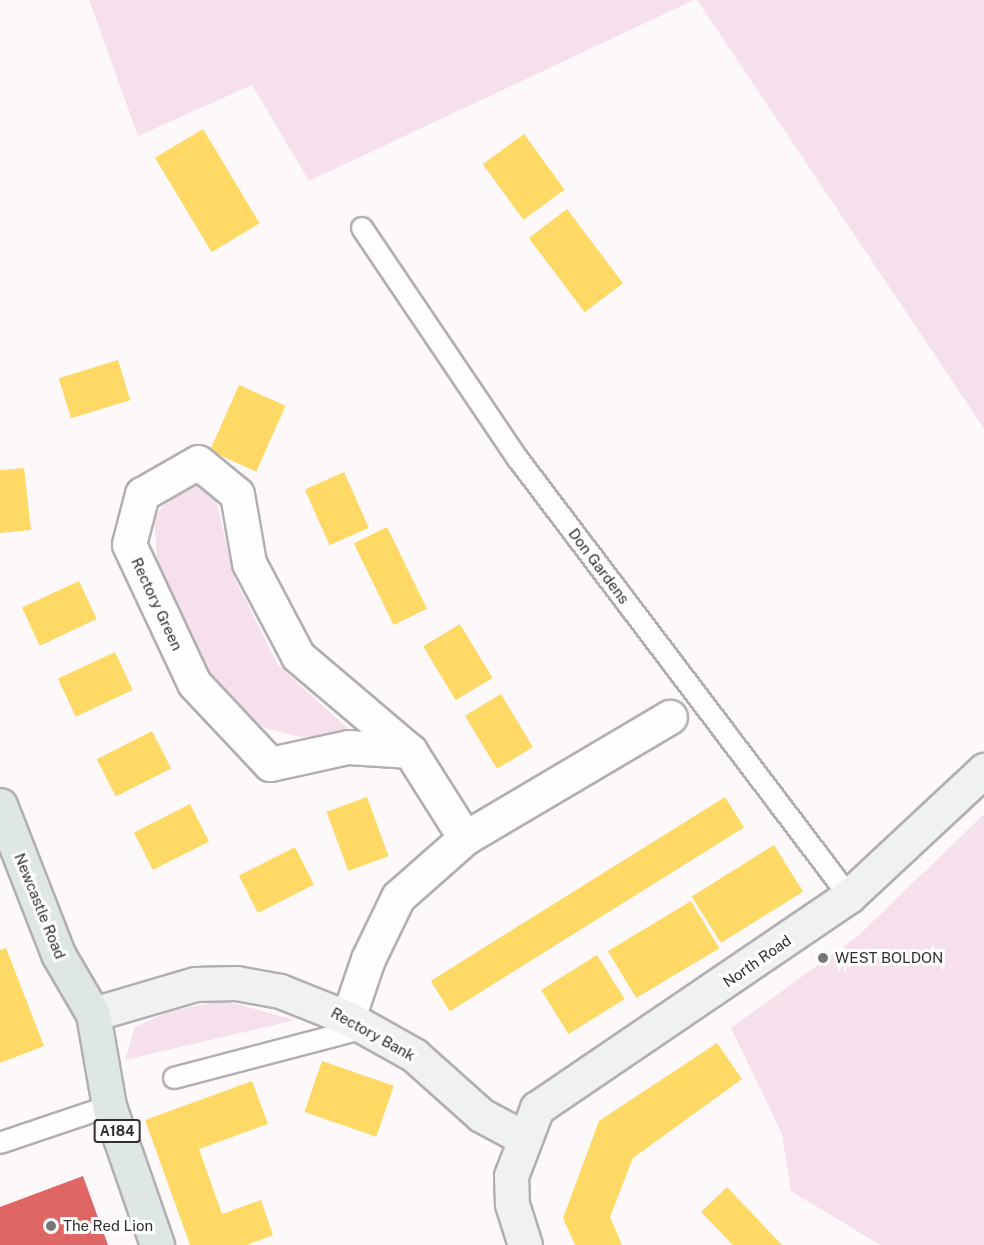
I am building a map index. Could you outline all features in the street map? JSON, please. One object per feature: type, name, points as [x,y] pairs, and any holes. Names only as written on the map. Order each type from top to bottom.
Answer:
[{"type":"main road","name":"Newcastle Road","points":[[0,805],[58,954],[93,1014],[109,1106],[156,1245]]},
{"type":"street","name":"Rectory Green","points":[[410,751],[348,747],[270,764],[194,683],[129,544],[142,494],[198,462],[237,494],[249,563],[298,656],[410,751],[465,838]]},
{"type":"street","points":[[354,1023],[368,958],[398,897],[465,838],[670,717]]},
{"type":"street","name":"North Road","points":[[524,1138],[537,1108],[849,896],[984,770]]},
{"type":"street","name":"Rectory Bank","points":[[93,1014],[195,984],[236,983],[280,991],[354,1023],[414,1055],[481,1115],[524,1138]]},
{"type":"street","points":[[524,1138],[511,1176],[512,1204],[525,1245]]},
{"type":"lane","name":"Don Gardens","points":[[362,228],[518,459],[849,896]]},
{"type":"lane","points":[[174,1078],[354,1023]]},
{"type":"lane","points":[[0,1143],[109,1106]]},
{"type":"shaded area","points":[[89,0],[694,0],[309,181],[252,85],[138,136]]},
{"type":"shaded area","points":[[697,0],[984,0],[984,429],[953,382]]},
{"type":"shaded area","points":[[182,484],[213,487],[235,579],[278,665],[356,736],[299,737],[259,726],[208,685],[159,586],[154,517]]},
{"type":"shaded area","points":[[984,814],[984,1245],[880,1245],[791,1191],[782,1134],[731,1028],[859,935]]},
{"type":"shaded area","points":[[222,1000],[295,1020],[125,1060],[135,1027],[168,1012]]},
{"type":"building: Homes","points":[[203,129],[260,223],[212,252],[155,158]]},
{"type":"building: Homes","points":[[524,134],[565,190],[523,220],[483,164]]},
{"type":"building: Homes","points":[[567,209],[623,283],[585,312],[529,238]]},
{"type":"building: Homes","points":[[118,360],[130,400],[71,418],[59,378]]},
{"type":"building: Homes","points":[[239,385],[286,406],[256,472],[210,451]]},
{"type":"building: Homes","points":[[24,468],[31,530],[0,533],[0,470]]},
{"type":"building: Homes","points":[[344,472],[369,528],[330,545],[305,489]]},
{"type":"building: Homes","points":[[387,527],[427,609],[394,625],[354,543]]},
{"type":"building: Homes","points":[[79,581],[97,619],[40,646],[22,608]]},
{"type":"building: Homes","points":[[460,624],[492,678],[456,700],[423,646]]},
{"type":"building: Homes","points":[[115,652],[133,690],[76,717],[58,679]]},
{"type":"building: Homes","points":[[501,694],[533,747],[497,769],[465,716]]},
{"type":"building: Homes","points":[[152,731],[171,768],[116,797],[97,759]]},
{"type":"building: Homes","points":[[367,797],[389,856],[348,871],[327,812]]},
{"type":"building: Homes","points":[[725,797],[744,828],[450,1011],[431,981]]},
{"type":"building: Homes","points":[[190,804],[209,841],[153,870],[134,833]]},
{"type":"building: Homes","points":[[774,845],[803,892],[721,943],[692,896]]},
{"type":"building: Homes","points":[[295,847],[314,884],[258,913],[239,876]]},
{"type":"building: Homes","points":[[691,901],[719,948],[636,998],[608,951]]},
{"type":"building: Homes","points":[[6,948],[44,1046],[0,1063],[0,950]]},
{"type":"building: Homes","points":[[597,955],[625,999],[569,1034],[541,990]]},
{"type":"building: Homes","points":[[717,1043],[742,1079],[633,1158],[610,1217],[622,1245],[575,1245],[563,1218],[599,1121]]},
{"type":"building: Homes","points":[[322,1061],[394,1086],[376,1137],[304,1112]]},
{"type":"building: Homes","points":[[252,1081],[268,1124],[199,1149],[222,1214],[261,1200],[273,1235],[247,1245],[190,1245],[145,1120]]},
{"type":"building: Homes","points":[[727,1187],[782,1245],[733,1245],[701,1212]]},
{"type":"building: Shops","name":"The Red Lion","points":[[83,1176],[108,1245],[0,1245],[0,1207]]},
{"type":"place","name":"WEST BOLDON","points":[[823,958]]},
{"type":"place","name":"The Red Lion","points":[[51,1226]]}]
